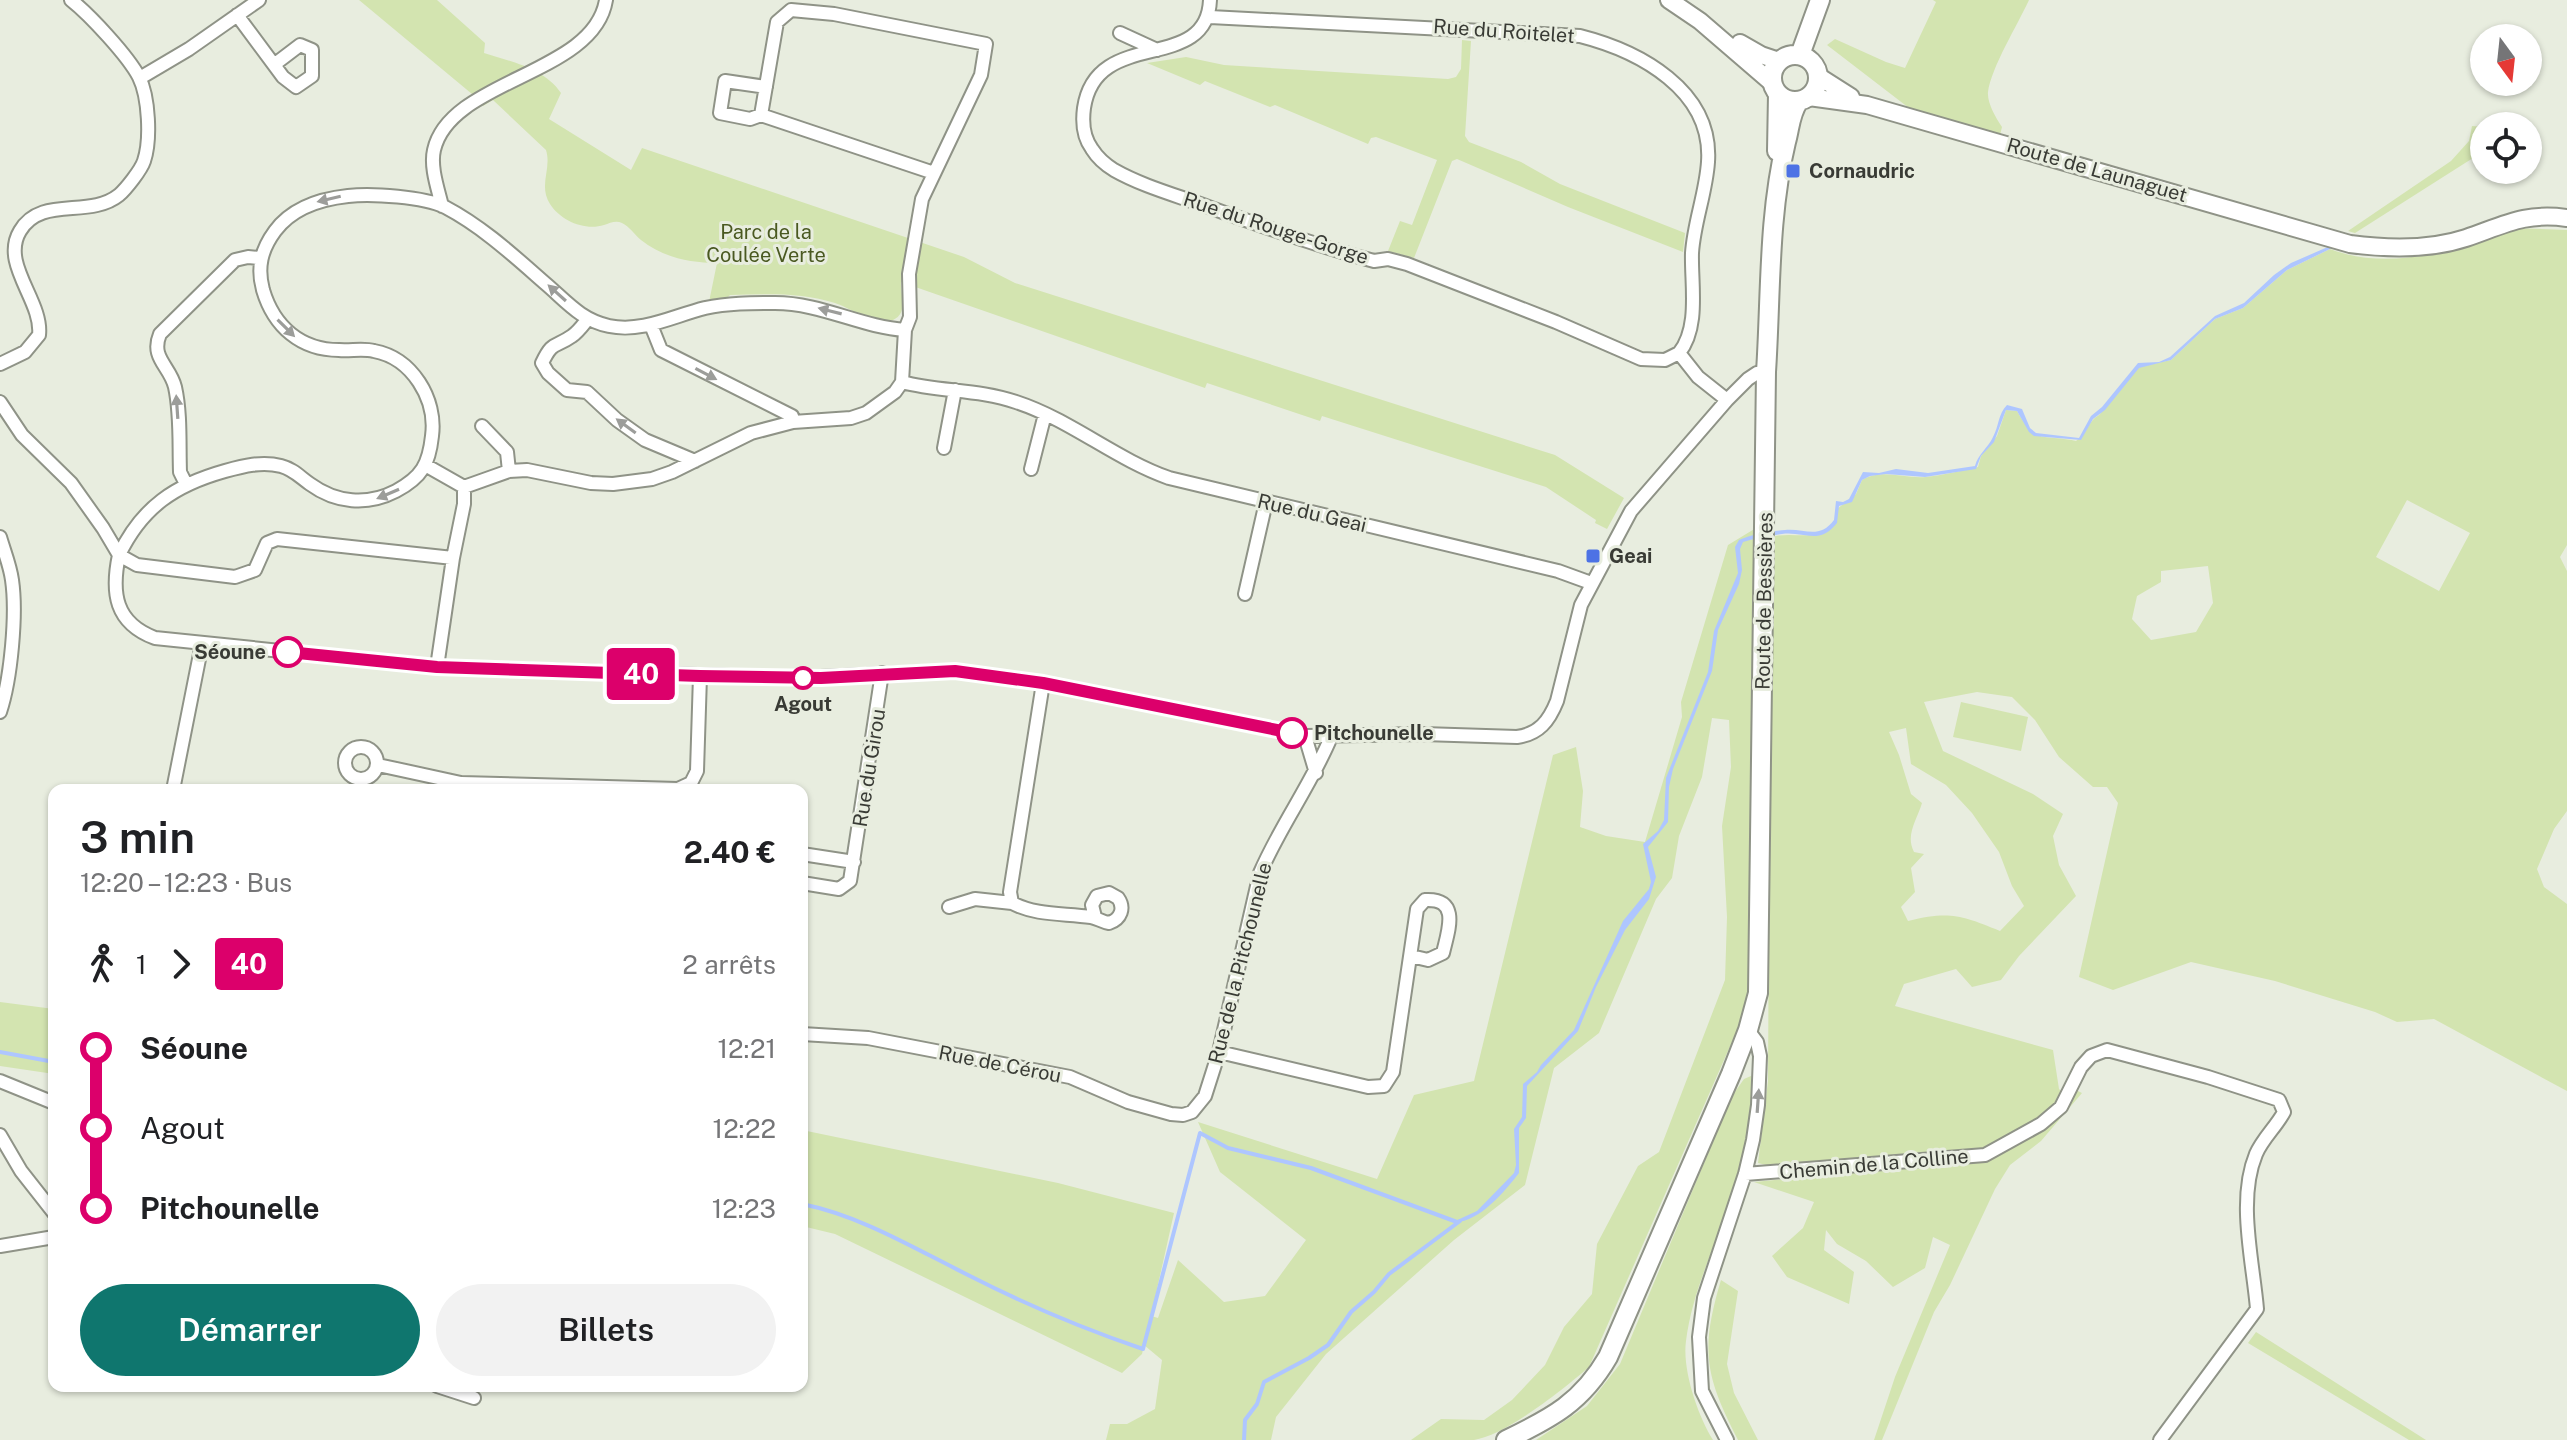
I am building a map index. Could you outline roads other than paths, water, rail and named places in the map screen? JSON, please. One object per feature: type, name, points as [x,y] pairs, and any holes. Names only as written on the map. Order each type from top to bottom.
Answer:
[{"type":"main road","points":[[1800,55],[1820,0]]},
{"type":"main road","points":[[1800,55],[1815,65],[1818,76],[1814,91],[1804,99],[1784,99],[1775,88],[1774,67],[1785,56],[1800,55]]},
{"type":"main road","name":"Route de Bessières","points":[[1775,88],[1779,171]]},
{"type":"main road","name":"Route de Bessières","points":[[1506,1440],[1570,1405],[1597,1375],[1608,1357],[1748,1030],[1758,993],[1766,372],[1772,246],[1779,171],[1792,114],[1804,99]]},
{"type":"street","points":[[0,364],[25,352],[39,335],[37,311],[15,255],[18,232],[35,215],[47,210],[86,209],[119,196],[144,162],[149,114],[140,78],[89,14],[71,0]]},
{"type":"street","points":[[140,78],[189,49],[259,0]]},
{"type":"street","points":[[442,206],[436,181],[434,150],[452,116],[568,50],[592,29],[606,0]]},
{"type":"street","points":[[834,14],[836,0]]},
{"type":"street","points":[[1210,0],[1210,17]]},
{"type":"street","points":[[1669,0],[1761,55],[1779,61]]},
{"type":"street","points":[[427,466],[464,487],[509,471],[527,470],[567,479],[613,484],[652,479],[751,433],[793,422],[851,418],[866,413],[895,392],[902,382],[905,330],[910,317],[909,274],[922,199],[981,75],[986,44],[834,14],[791,10],[777,22],[761,115]]},
{"type":"street","points":[[237,15],[275,64]]},
{"type":"street","name":"Rue du Rouge-Gorge","points":[[1210,17],[1192,35],[1159,51],[1121,59],[1092,81],[1082,126],[1093,152],[1111,168],[1259,226],[1374,261],[1388,259],[1407,264],[1641,359],[1665,360],[1679,353]]},
{"type":"street","name":"Rue du Roitelet","points":[[1210,17],[1580,36],[1636,55],[1657,69],[1689,98],[1698,112],[1708,144],[1708,161],[1693,249],[1691,323],[1687,344],[1679,353]]},
{"type":"street","points":[[1700,21],[1775,88]]},
{"type":"street","points":[[1120,33],[1159,51]]},
{"type":"street","name":"Route de Launaguet","points":[[1818,76],[1867,105]]},
{"type":"street","points":[[766,87],[725,81],[720,113],[750,119],[761,115],[934,173]]},
{"type":"street","name":"Route de Launaguet","points":[[1804,99],[1867,105],[2008,143],[2328,238],[2374,247],[2425,246],[2464,238],[2528,216],[2567,218]]},
{"type":"street","points":[[905,330],[890,329],[833,311],[780,302],[732,303],[651,325],[614,327],[587,320],[500,242],[442,206],[373,193],[307,205],[283,220],[269,238],[260,258],[259,272],[267,300],[279,325],[305,345],[322,349],[378,351],[396,359],[417,378],[425,390],[433,429],[427,466],[394,492],[358,502],[323,493],[294,470],[280,465],[242,467],[186,484],[150,510],[127,539],[119,555],[115,575],[120,606],[129,625],[155,638],[437,667],[821,678],[955,671],[1043,683],[1305,736],[1529,736],[1551,716],[1581,605],[1631,511],[1727,400],[1757,373],[1766,372]]},
{"type":"street","points":[[186,484],[180,472],[175,388],[157,356],[156,344],[160,334],[235,260],[260,258]]},
{"type":"street","points":[[587,320],[572,336],[558,341],[548,350],[542,363],[548,373],[567,390],[587,392],[617,420],[645,440],[695,461]]},
{"type":"street","points":[[651,325],[661,350],[792,416],[793,422]]},
{"type":"street","points":[[1679,353],[1698,377],[1727,400]]},
{"type":"street","name":"Rue du Geai","points":[[902,382],[1015,402],[1045,414],[1146,470],[1266,502],[1558,571],[1591,583]]},
{"type":"street","points":[[944,448],[955,390]]},
{"type":"street","points":[[0,402],[22,435],[71,483],[119,555],[137,565],[235,577],[255,570],[267,543],[277,539],[453,558]]},
{"type":"street","points":[[1031,469],[1045,414]]},
{"type":"street","points":[[482,426],[507,452],[509,471]]},
{"type":"street","points":[[437,667],[464,504],[464,487]]},
{"type":"street","points":[[1245,594],[1266,502]]},
{"type":"street","points":[[0,537],[14,598],[7,692],[0,712]]},
{"type":"street","points":[[174,784],[202,644]]},
{"type":"street","name":"Rue du Girou","points":[[854,862],[882,673]]},
{"type":"street","points":[[693,784],[697,771],[700,676]]},
{"type":"street","points":[[1012,903],[1010,892],[1043,683]]},
{"type":"street","points":[[1305,736],[1316,773]]},
{"type":"street","name":"Rue de la Pitchounelle","points":[[1192,1112],[1205,1096],[1219,1052],[1260,873],[1316,773],[1331,737]]},
{"type":"street","points":[[378,765],[461,783],[497,784]]},
{"type":"street","points":[[808,855],[854,862],[850,881],[839,889],[808,884]]},
{"type":"street","points":[[949,907],[975,899],[1012,903],[1025,909],[1073,917],[1095,917]]},
{"type":"street","points":[[1219,1052],[1368,1087],[1384,1086],[1393,1072],[1417,909],[1425,900],[1436,899],[1447,907],[1451,916],[1443,953],[1428,960],[1411,956]]},
{"type":"street","points":[[1727,1440],[1702,1391],[1699,1337],[1704,1298],[1745,1174],[1758,1105],[1760,1056],[1757,1042],[1748,1030]]},
{"type":"street","name":"Rue de Cérou","points":[[808,1034],[868,1038],[1070,1077],[1128,1102],[1171,1114],[1192,1112]]},
{"type":"street","name":"Chemin de la Colline","points":[[1745,1174],[1985,1155],[2041,1124],[2061,1107],[2081,1067],[2091,1056],[2107,1050],[2279,1100],[2283,1105],[2280,1119],[2261,1143],[2254,1158],[2250,1182],[2248,1216],[2257,1309],[2160,1440]]},
{"type":"street","points":[[0,1081],[48,1101]]},
{"type":"street","points":[[0,1135],[21,1171],[48,1205]]},
{"type":"street","points":[[0,1246],[48,1238]]},
{"type":"street","points":[[456,1392],[474,1398]]},
{"type":"water","points":[[2334,247],[2287,270],[2243,308],[2215,319],[2171,360],[2139,368],[2105,410],[2093,419],[2081,440],[2034,436],[2017,411],[2006,410],[1994,442],[1981,456],[1976,469],[1925,477],[1870,476],[1862,480],[1852,502],[1839,506],[1837,523],[1824,534],[1782,534],[1743,542],[1739,584],[1718,630],[1712,671],[1673,769],[1668,822],[1648,847],[1656,877],[1649,899],[1625,930],[1578,1031],[1527,1086],[1526,1118],[1519,1128],[1519,1173],[1499,1197],[1481,1212],[1472,1218],[1453,1222],[1477,1211],[1514,1173],[1514,1129],[1522,1117],[1523,1084],[1574,1030],[1623,921],[1649,889],[1651,882],[1643,844],[1658,831],[1664,820],[1666,778],[1708,672],[1714,631],[1738,573],[1735,547],[1739,540],[1774,531],[1823,530],[1834,520],[1836,501],[1849,499],[1863,472],[1879,473],[1896,469],[1928,473],[1975,466],[1978,458],[1993,437],[2007,405],[2022,409],[2030,428],[2036,433],[2079,438],[2091,416],[2138,363],[2159,362],[2170,357],[2215,316],[2244,303],[2291,263]]},
{"type":"waterway","points":[[0,1052],[48,1061]]},
{"type":"waterway","points":[[808,1205],[868,1225],[1035,1307],[1143,1349],[1200,1133],[1228,1148],[1311,1168],[1457,1222]]},
{"type":"waterway","points":[[1244,1440],[1245,1420],[1257,1404],[1264,1382],[1328,1345],[1351,1312],[1389,1274],[1460,1221]]},
{"type":"place","name":"Cornaudric","points":[[1793,171]]},
{"type":"place","name":"Geai","points":[[1593,556]]},
{"type":"place","name":"Séoune","points":[[288,652]]},
{"type":"place","name":"Agout","points":[[803,678]]},
{"type":"place","name":"Pitchounelle","points":[[1292,733]]},
{"type":"park label","name":"Parc de la Coulée Verte","points":[[766,244]]}]
